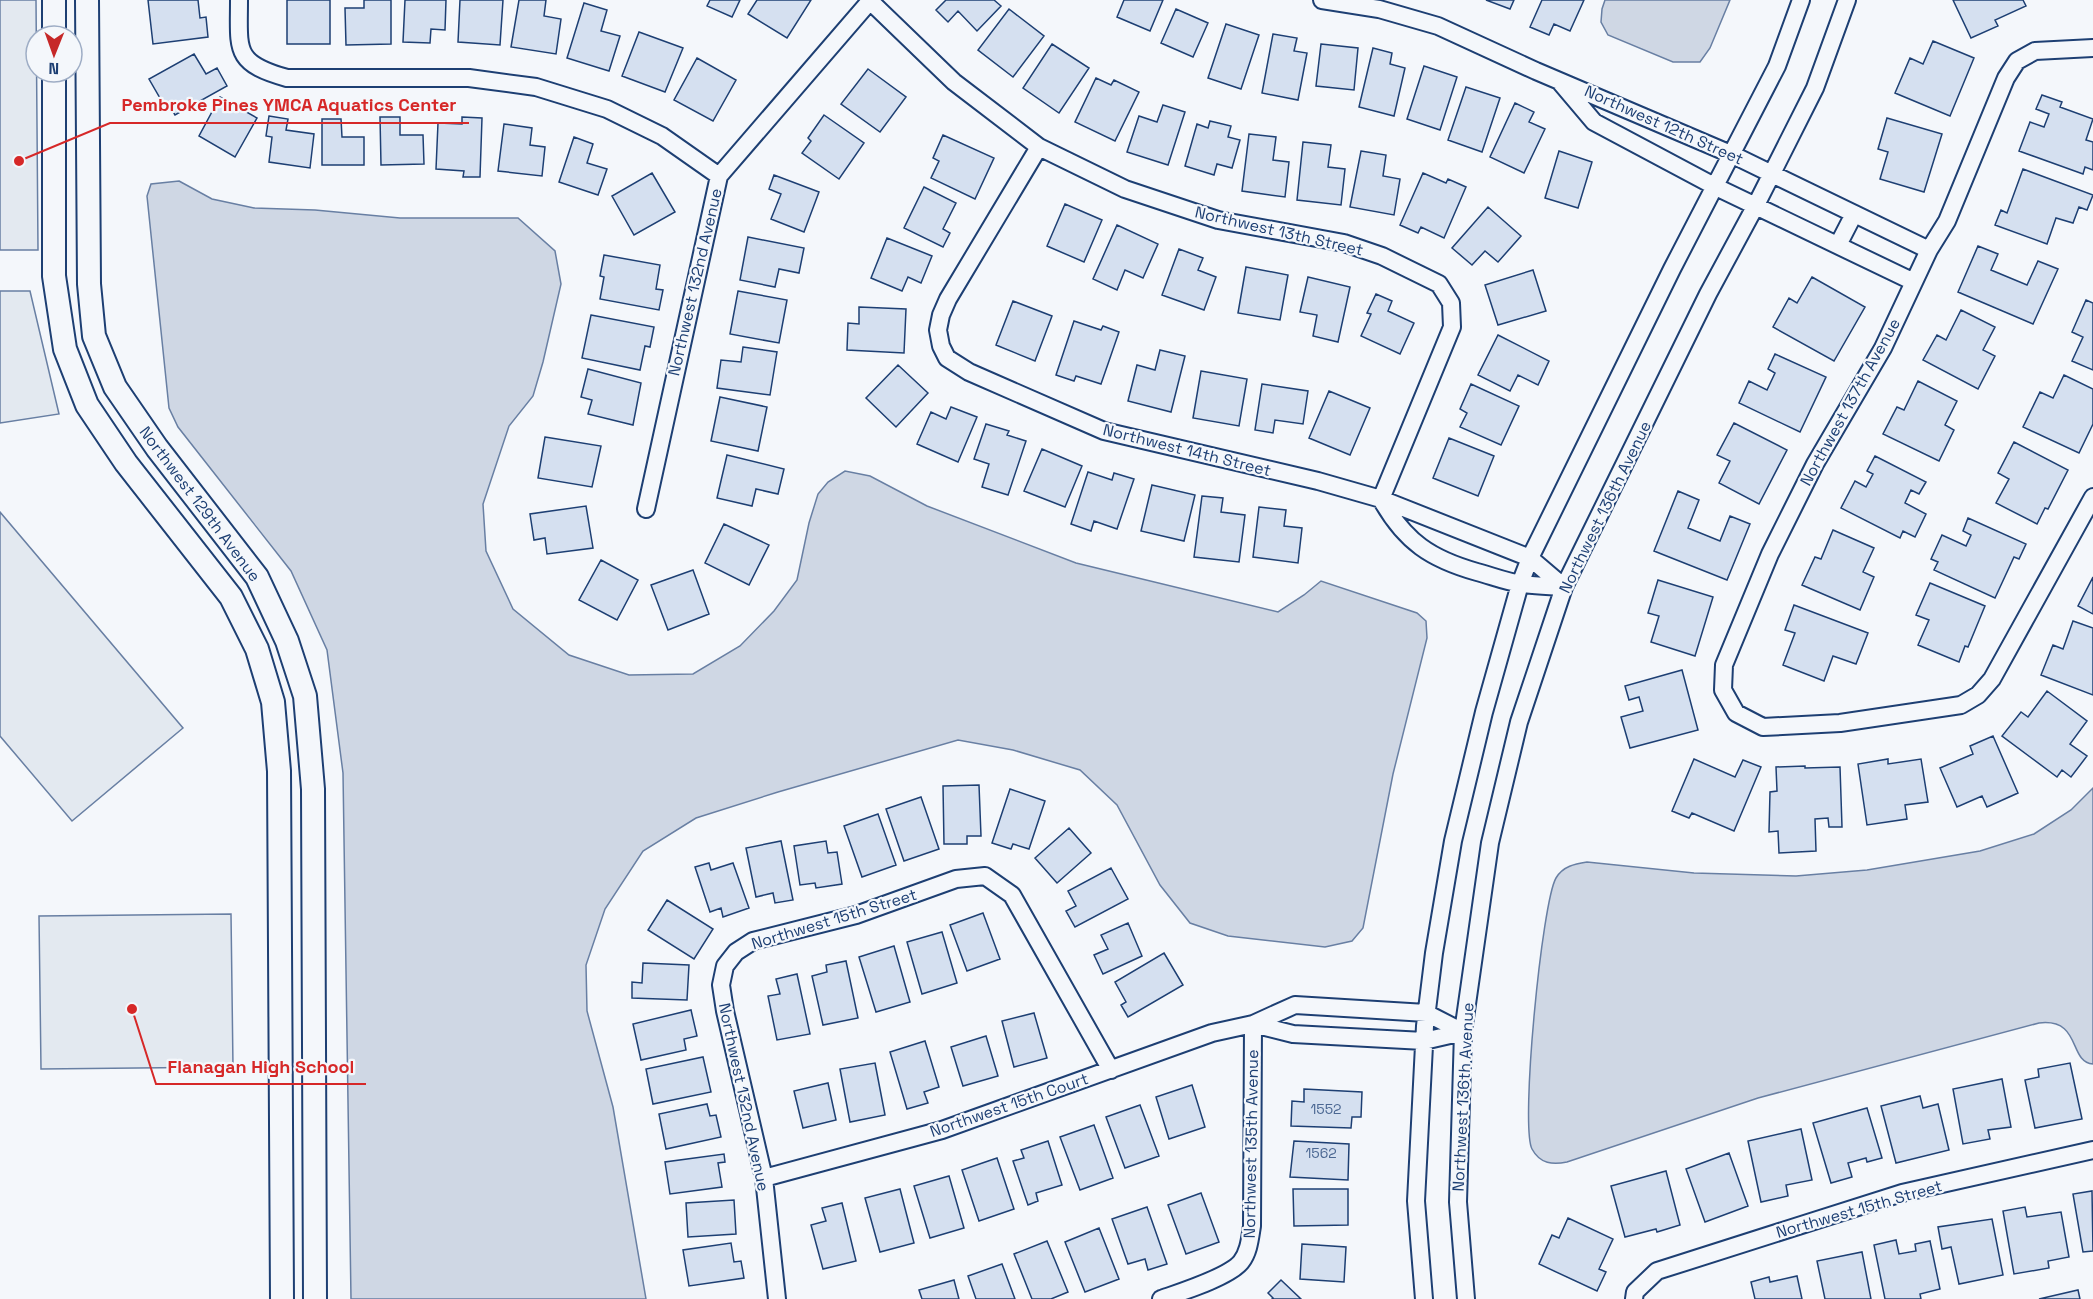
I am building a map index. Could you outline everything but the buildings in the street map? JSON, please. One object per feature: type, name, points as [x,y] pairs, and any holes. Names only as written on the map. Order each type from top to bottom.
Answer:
[{"type":"street","points":[[54,0],[54,24]]},
{"type":"street","name":"Northwest 129th Avenue","points":[[87,0],[89,284],[94,336],[115,387],[157,448],[257,577],[287,641],[305,696],[314,789],[315,1299]]},
{"type":"street","points":[[239,0],[240,45],[247,60],[261,71],[287,78],[469,78],[536,87],[607,109],[662,136],[719,176]]},
{"type":"street","name":"Northwest 13th Street","points":[[869,0],[954,82],[1039,147],[1125,189],[1218,220],[1344,243],[1383,256],[1439,284],[1451,303],[1452,327],[1381,499]]},
{"type":"street","name":"Northwest 132nd Avenue","points":[[646,509],[719,176],[869,0]]},
{"type":"street","name":"Northwest 12th Street","points":[[1322,0],[1379,9],[1438,26],[1536,71],[1733,154],[1929,250]]},
{"type":"street","points":[[1424,1299],[1416,1201],[1426,1013],[1453,841],[1484,712],[1520,584],[1530,558],[1672,269],[1777,66],[1801,0]]},
{"type":"street","name":"Northwest 136th Avenue","points":[[1466,1299],[1458,1202],[1463,1032],[1490,843],[1519,722],[1564,587],[1703,304],[1756,206],[1815,88],[1847,0]]},
{"type":"street","name":"Northwest 137th Avenue","points":[[2093,48],[2036,51],[2017,61],[2006,78],[1947,221],[1929,250],[1883,348],[1815,464],[1770,554],[1724,665],[1723,690],[1736,713],[1763,727],[1840,723],[1961,705],[1978,695],[1992,679],[2093,497]]},
{"type":"street","name":"Northwest 12th Street","points":[[1557,78],[1594,122],[1716,187],[1914,282]]},
{"type":"street","name":"Northwest 129th Avenue","points":[[54,84],[54,276],[65,349],[93,415],[126,464],[231,597],[257,649],[273,702],[279,771],[282,1299]]},
{"type":"street","name":"Northwest 14th Street","points":[[1039,147],[948,298],[938,330],[941,346],[947,358],[969,372],[1104,431],[1318,481],[1381,499],[1530,558],[1564,587]]},
{"type":"street","points":[[1838,245],[1854,214]]},
{"type":"street","points":[[1381,499],[1400,528],[1426,551],[1457,567],[1520,584],[1564,587]]},
{"type":"street","name":"Northwest 15th Street","points":[[725,966],[736,952],[753,941],[856,915],[956,879],[985,876],[1012,895],[1111,1070]]},
{"type":"street","name":"Northwest 132nd Avenue","points":[[725,966],[721,985],[725,1011],[764,1178],[777,1299]]},
{"type":"street","name":"Northwest 15th Court","points":[[764,1178],[942,1130],[1212,1033],[1252,1024],[1295,1005],[1426,1013],[1463,1032]]},
{"type":"street","name":"Northwest 15th Court","points":[[1252,1024],[1293,1034],[1424,1041],[1463,1032]]},
{"type":"street","name":"Northwest 135th Avenue","points":[[1161,1299],[1211,1280],[1241,1262],[1249,1246],[1252,1226],[1252,1024]]},
{"type":"street","points":[[280,1110],[297,1101],[314,1086]]},
{"type":"street","name":"Northwest 15th Street","points":[[1635,1296],[1658,1271],[1902,1193],[2093,1150]]},
{"type":"shaded area","points":[[0,0],[36,0],[36,24],[24,24],[24,84],[37,84],[38,250],[0,250]]},
{"type":"shaded area","points":[[1605,0],[1730,0],[1710,48],[1700,62],[1673,62],[1608,35],[1601,22]]},
{"type":"shaded area","points":[[179,181],[212,199],[254,208],[315,210],[400,218],[518,218],[555,251],[561,284],[543,362],[533,396],[509,426],[483,504],[486,551],[513,609],[569,655],[629,675],[693,674],[740,646],[774,611],[797,580],[809,523],[818,494],[828,482],[845,471],[870,476],[927,506],[1076,563],[1278,612],[1321,581],[1417,613],[1426,621],[1427,638],[1393,774],[1363,928],[1352,941],[1325,947],[1228,936],[1190,923],[1160,885],[1117,805],[1080,770],[1013,750],[958,740],[696,818],[643,851],[605,909],[586,965],[587,1011],[613,1107],[646,1299],[351,1299],[343,773],[327,650],[291,571],[178,427],[169,408],[147,196],[151,184]]},
{"type":"shaded area","points":[[0,291],[30,291],[59,414],[0,423]]},
{"type":"shaded area","points":[[0,512],[183,728],[72,821],[0,736]]},
{"type":"shaded area","points":[[2093,788],[2093,1064],[2080,1056],[2068,1033],[2062,1027],[2053,1023],[2039,1023],[1758,1098],[1567,1162],[1547,1162],[1535,1154],[1529,1132],[1534,1014],[1550,896],[1556,878],[1566,868],[1587,862],[1694,873],[1796,876],[1867,870],[1980,851],[2034,834],[2071,810]]},
{"type":"shaded area","points":[[231,914],[233,1067],[41,1069],[39,916]]},
{"type":"place","name":"Pembroke Pines YMCA Aquatics Center","points":[[19,161]]},
{"type":"place","name":"Flanagan High School","points":[[132,1009]]}]
